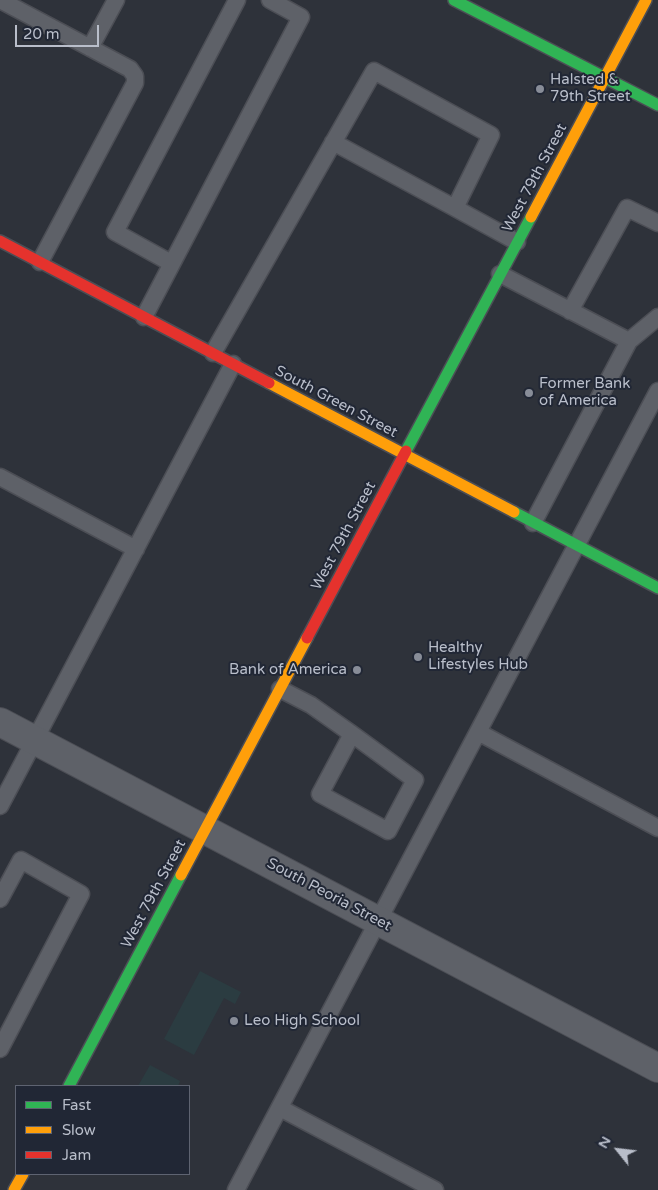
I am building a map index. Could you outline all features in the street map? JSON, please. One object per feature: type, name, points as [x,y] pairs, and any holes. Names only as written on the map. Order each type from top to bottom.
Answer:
[{"type":"main road","points":[[454,0],[606,77],[658,106]]},
{"type":"main road","name":"West 79th Street","points":[[70,1085],[646,0]]},
{"type":"main road","name":"South Green Street","points":[[0,241],[658,588]]},
{"type":"main road","points":[[14,1190],[22,1175]]},
{"type":"street","name":"South Peoria Street","points":[[0,722],[658,1068]]},
{"type":"lane","points":[[0,0],[130,68],[135,76],[135,83],[40,262]]},
{"type":"lane","points":[[90,48],[116,0]]},
{"type":"lane","points":[[171,263],[115,232],[237,0]]},
{"type":"lane","points":[[144,317],[301,17],[270,0]]},
{"type":"lane","points":[[213,353],[374,71],[491,135],[455,208]]},
{"type":"lane","points":[[333,142],[518,242]]},
{"type":"lane","points":[[570,311],[626,208],[658,223]]},
{"type":"lane","points":[[500,274],[629,341]]},
{"type":"lane","points":[[533,522],[629,341],[658,316]]},
{"type":"lane","points":[[0,806],[233,364]]},
{"type":"lane","points":[[236,1190],[658,391]]},
{"type":"lane","points":[[0,477],[136,549]]},
{"type":"lane","points":[[280,689],[311,705],[352,734],[415,780],[388,831],[320,794],[352,734]]},
{"type":"lane","points":[[478,732],[658,828]]},
{"type":"lane","points":[[0,899],[21,860],[81,894],[0,1049]]},
{"type":"lane","points":[[280,1108],[435,1190]]},
{"type":"shaded area","points":[[200,971],[241,992],[235,1004],[224,998],[194,1055],[164,1039]]},
{"type":"shaded area","points":[[150,1065],[180,1081],[178,1085],[139,1085]]},
{"type":"traffic: fast","points":[[454,0],[658,105]]},
{"type":"traffic: fast","points":[[406,451],[531,217]]},
{"type":"traffic: fast","points":[[514,512],[658,588]]},
{"type":"traffic: fast","points":[[70,1085],[181,875]]},
{"type":"traffic: slow","points":[[531,217],[646,0]]},
{"type":"traffic: slow","points":[[269,383],[514,512]]},
{"type":"traffic: slow","points":[[181,875],[307,638]]},
{"type":"traffic: slow","points":[[14,1190],[22,1175]]},
{"type":"traffic: jam","points":[[0,241],[269,383]]},
{"type":"traffic: jam","points":[[307,638],[406,451]]},
{"type":"place","name":"Halsted & 79th Street","points":[[540,89]]},
{"type":"place","name":"Former Bank of America","points":[[529,393]]},
{"type":"place","name":"Healthy Lifestyles Hub","points":[[418,657]]},
{"type":"place","name":"Bank of America","points":[[357,670]]},
{"type":"place","name":"Leo High School","points":[[234,1021]]}]
